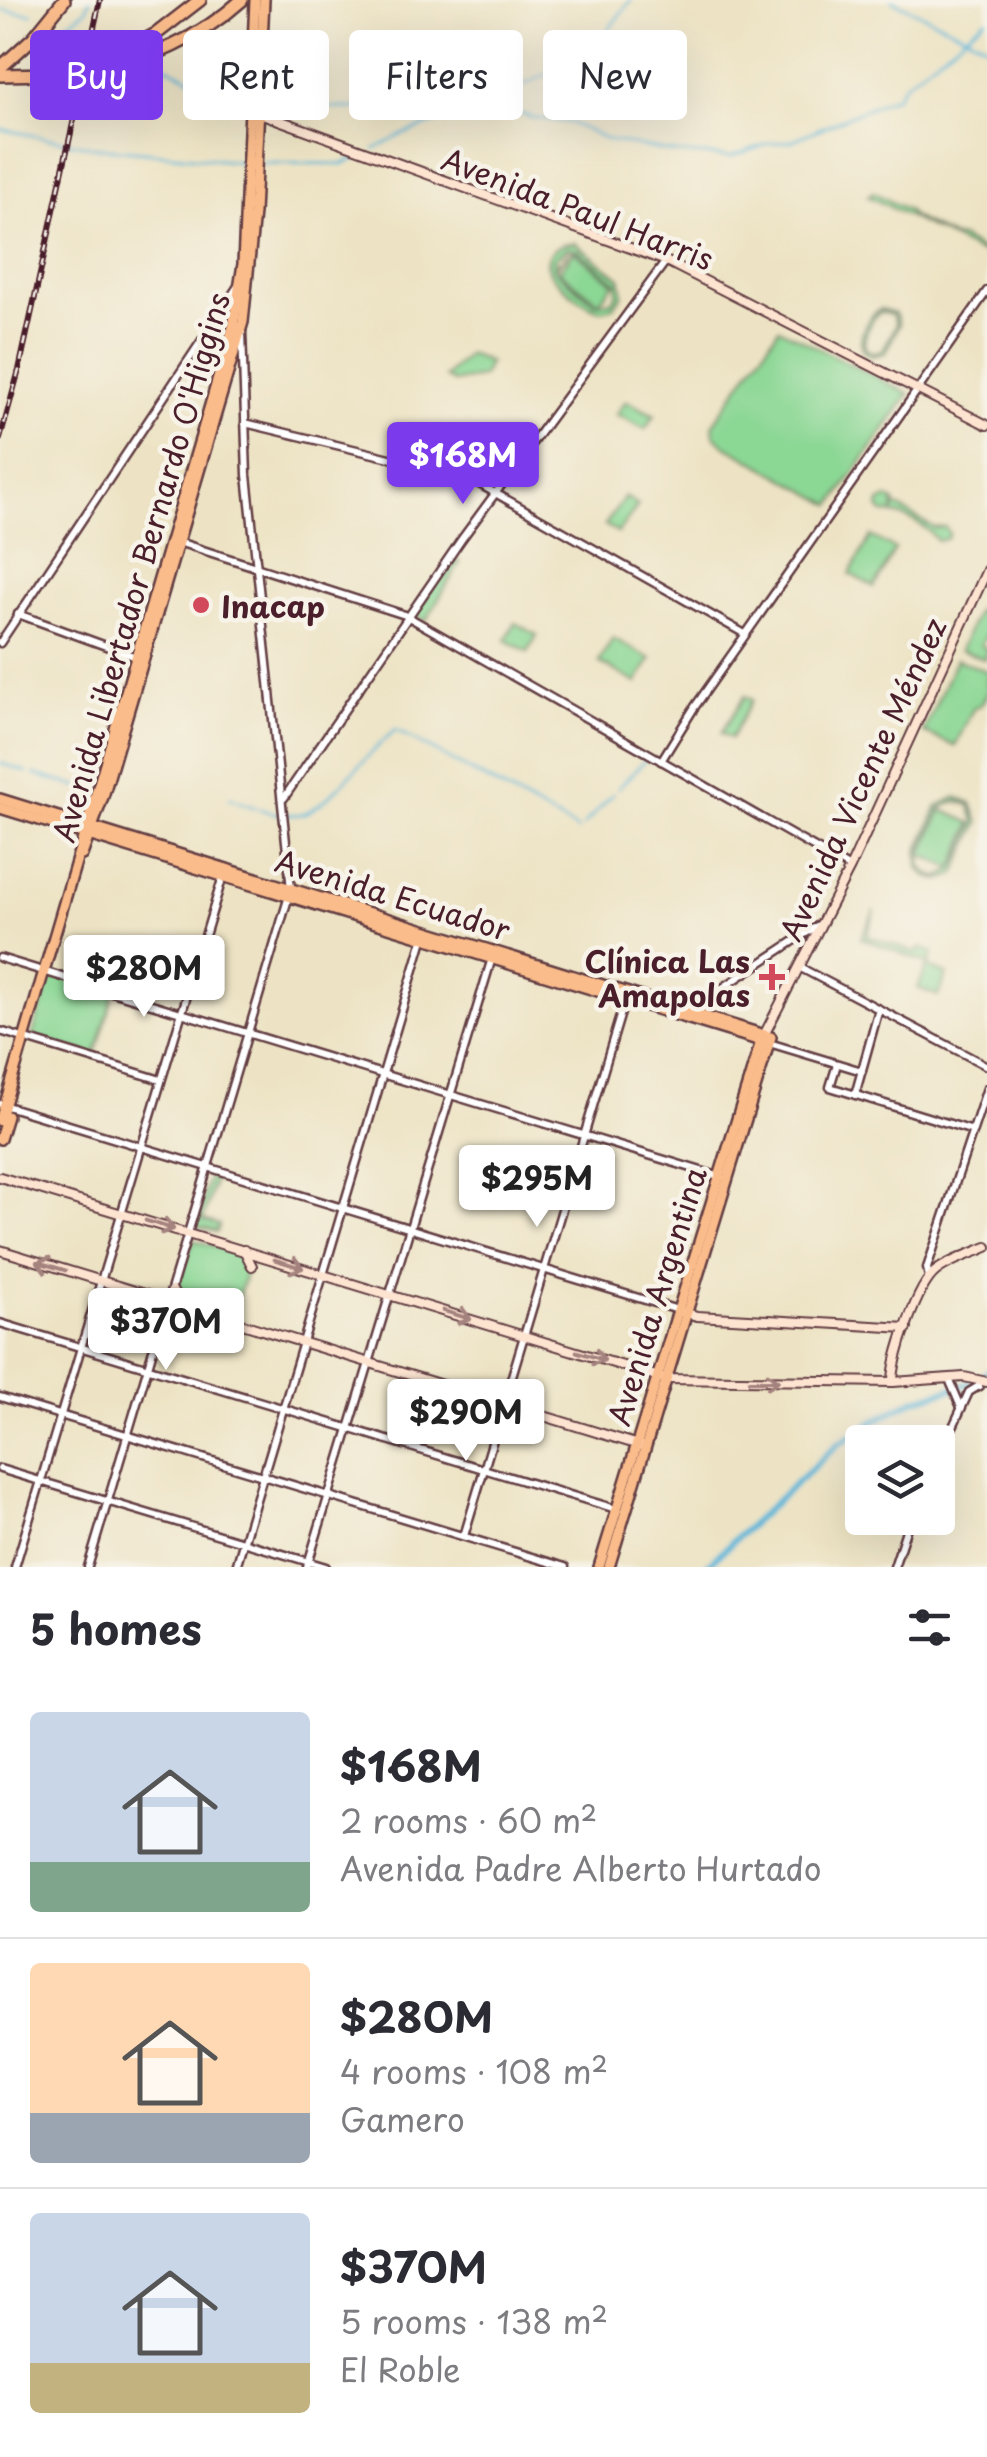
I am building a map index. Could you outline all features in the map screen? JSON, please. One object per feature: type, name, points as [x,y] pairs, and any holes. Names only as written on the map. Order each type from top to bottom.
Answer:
[{"type":"highway","points":[[0,70],[61,0]]},
{"type":"highway","points":[[161,30],[200,0]]},
{"type":"highway","points":[[163,49],[217,20],[242,0]]},
{"type":"highway","points":[[0,70],[30,72]]},
{"type":"main road","name":"Avenida Libertador Bernardo O'Higgins","points":[[255,0],[255,30]]},
{"type":"main road","name":"Avenida Libertador Bernardo O'Higgins","points":[[261,30],[264,0]]},
{"type":"main road","name":"Avenida Libertador Bernardo O'Higgins","points":[[229,357],[243,322],[254,120]]},
{"type":"main road","name":"Avenida Paul Harris","points":[[276,120],[666,261],[987,426]]},
{"type":"main road","name":"Avenida Libertador Bernardo O'Higgins","points":[[0,1121],[229,357],[244,285]]},
{"type":"main road","name":"Avenida Libertador Bernardo O'Higgins","points":[[142,651],[178,542],[203,444]]},
{"type":"main road","name":"Avenida Vicente Méndez","points":[[770,1040],[780,1009],[850,868],[987,570]]},
{"type":"main road","name":"Avenida Ecuador","points":[[0,799],[87,830],[770,1040]]},
{"type":"main road","name":"Avenida Ecuador","points":[[0,808],[87,830]]},
{"type":"main road","name":"Avenida Ecuador","points":[[627,995],[694,1012],[770,1040]]},
{"type":"main road","name":"Avenida Argentina","points":[[600,1567],[770,1040]]},
{"type":"main road","name":"Avenida Libertador Bernardo O'Higgins","points":[[0,1139],[5,1106]]},
{"type":"main road","points":[[0,1178],[524,1335],[660,1384],[952,1381],[969,1377],[984,1384]]},
{"type":"main road","points":[[186,1245],[200,1238]]},
{"type":"main road","points":[[892,1382],[907,1328],[930,1278],[944,1266],[987,1247]]},
{"type":"main road","points":[[0,1250],[641,1447]]},
{"type":"main road","points":[[244,1250],[252,1266]]},
{"type":"main road","points":[[172,1290],[179,1304]]},
{"type":"main road","points":[[682,1312],[907,1328]]},
{"type":"main road","name":"Avenida Argentina","points":[[609,1567],[621,1511]]},
{"type":"street","points":[[284,798],[494,494],[666,261]]},
{"type":"street","points":[[0,643],[233,291],[244,285]]},
{"type":"street","points":[[661,761],[745,634],[987,291]]},
{"type":"street","points":[[88,1567],[290,893],[284,798],[256,566],[245,422],[243,322]]},
{"type":"street","points":[[229,357],[244,362]]},
{"type":"street","points":[[245,422],[460,474],[745,634]]},
{"type":"street","points":[[178,542],[408,617],[850,868]]},
{"type":"street","points":[[18,614],[142,651]]},
{"type":"street","points":[[14,1567],[227,873]]},
{"type":"street","points":[[694,1012],[701,1002],[824,922]]},
{"type":"street","points":[[236,1567],[425,934]]},
{"type":"street","points":[[308,1564],[451,1094],[489,955]]},
{"type":"street","points":[[0,958],[724,1178]]},
{"type":"street","points":[[801,968],[987,1066]]},
{"type":"street","points":[[464,1536],[627,995]]},
{"type":"street","points":[[855,1095],[879,1010]]},
{"type":"street","points":[[0,1031],[161,1080]]},
{"type":"street","points":[[770,1040],[862,1071]]},
{"type":"street","points":[[837,1064],[830,1087],[972,1131]]},
{"type":"street","points":[[930,1278],[927,1268],[987,1088]]},
{"type":"street","points":[[5,1106],[682,1312]]},
{"type":"street","points":[[0,1323],[621,1511]]},
{"type":"street","points":[[952,1381],[962,1408]]},
{"type":"street","points":[[954,1425],[970,1390],[984,1384]]},
{"type":"street","points":[[0,1397],[565,1567]]},
{"type":"street","points":[[0,1469],[326,1567]]},
{"type":"street","points":[[894,1567],[904,1535]]},
{"type":"green space","points":[[873,192],[987,254],[976,251],[868,196]]},
{"type":"green space","points":[[575,243],[620,278],[623,294],[613,307],[592,307],[551,274],[549,256],[557,247]],"holes":[[[568,248],[578,251],[616,282],[617,293],[612,301],[596,303],[558,273],[555,268],[570,251],[555,267],[555,258]]]},
{"type":"green space","points":[[574,251],[614,283],[599,302],[559,271]]},
{"type":"green space","points":[[881,309],[895,313],[899,325],[885,353],[871,356],[863,351],[861,339],[872,316]],"holes":[[[881,312],[892,314],[896,325],[883,350],[872,353],[865,348],[868,328]]]},
{"type":"green space","points":[[779,328],[909,394],[832,505],[724,445],[714,435],[713,424]]},
{"type":"green space","points":[[468,354],[489,362],[482,377],[453,382],[445,377]]},
{"type":"green space","points":[[626,401],[655,415],[645,429],[616,414]]},
{"type":"green space","points":[[625,497],[638,505],[618,533],[605,525]]},
{"type":"green space","points":[[888,498],[894,502],[893,512],[896,506],[934,528],[945,527],[947,539],[937,541],[913,521],[883,513],[880,502]]},
{"type":"green space","points":[[871,536],[895,549],[874,587],[850,574]]},
{"type":"green space","points":[[454,559],[460,562],[426,621],[414,614]]},
{"type":"green space","points":[[977,610],[987,614],[987,634],[981,645],[987,649],[984,659],[960,650]]},
{"type":"green space","points":[[515,623],[537,635],[528,652],[506,640]]},
{"type":"green space","points":[[613,638],[651,659],[637,683],[599,662]]},
{"type":"green space","points":[[956,659],[987,671],[987,693],[982,704],[973,709],[955,746],[923,732]]},
{"type":"green space","points":[[745,696],[752,700],[731,738],[721,733]]},
{"type":"green space","points":[[956,797],[972,803],[979,823],[955,874],[940,879],[927,876],[919,868],[918,852],[938,806]],"holes":[[[956,801],[970,805],[975,822],[961,854],[948,873],[932,875],[922,867],[921,852],[941,808]]]},
{"type":"green space","points":[[942,810],[972,823],[953,868],[922,855]]},
{"type":"green space","points":[[875,910],[867,936],[917,953],[920,948],[933,953],[929,964],[861,938]]},
{"type":"green space","points":[[927,966],[947,974],[938,996],[918,988]]},
{"type":"green space","points":[[51,974],[114,993],[95,1056],[32,1037]]},
{"type":"green space","points":[[210,1174],[216,1176],[203,1220],[219,1225],[217,1232],[195,1226]]},
{"type":"green space","points":[[193,1240],[244,1254],[248,1264],[233,1314],[180,1301],[175,1292]]},
{"type":"waterway","points":[[60,29],[86,10],[90,0]]},
{"type":"waterway","points":[[523,85],[589,55],[631,0]]},
{"type":"waterway","points":[[891,0],[987,45]]},
{"type":"waterway","points":[[0,10],[32,14]]},
{"type":"waterway","points":[[329,108],[505,108],[533,118],[571,123],[608,140],[676,153],[730,157],[791,141],[896,96],[904,84],[986,19]]},
{"type":"waterway","points":[[163,65],[183,74]]},
{"type":"waterway","points":[[375,149],[442,120]]},
{"type":"waterway","points":[[0,129],[94,147],[242,162]]},
{"type":"waterway","points":[[263,163],[342,164],[365,155]]},
{"type":"waterway","points":[[230,798],[282,814],[311,810],[396,730],[578,830]]},
{"type":"waterway","points":[[618,788],[647,758]]},
{"type":"waterway","points":[[0,763],[27,772]]},
{"type":"waterway","points":[[34,774],[92,791]]},
{"type":"waterway","points":[[583,826],[613,794]]},
{"type":"waterway","points":[[705,1567],[837,1445],[914,1400],[978,1381],[987,1372]]},
{"type":"railway","points":[[0,439],[19,370],[100,0]]},
{"type":"place","name":"Inacap","points":[[201,605]]},
{"type":"place","name":"Clínica Las Amapolas","points":[[772,977]]}]
